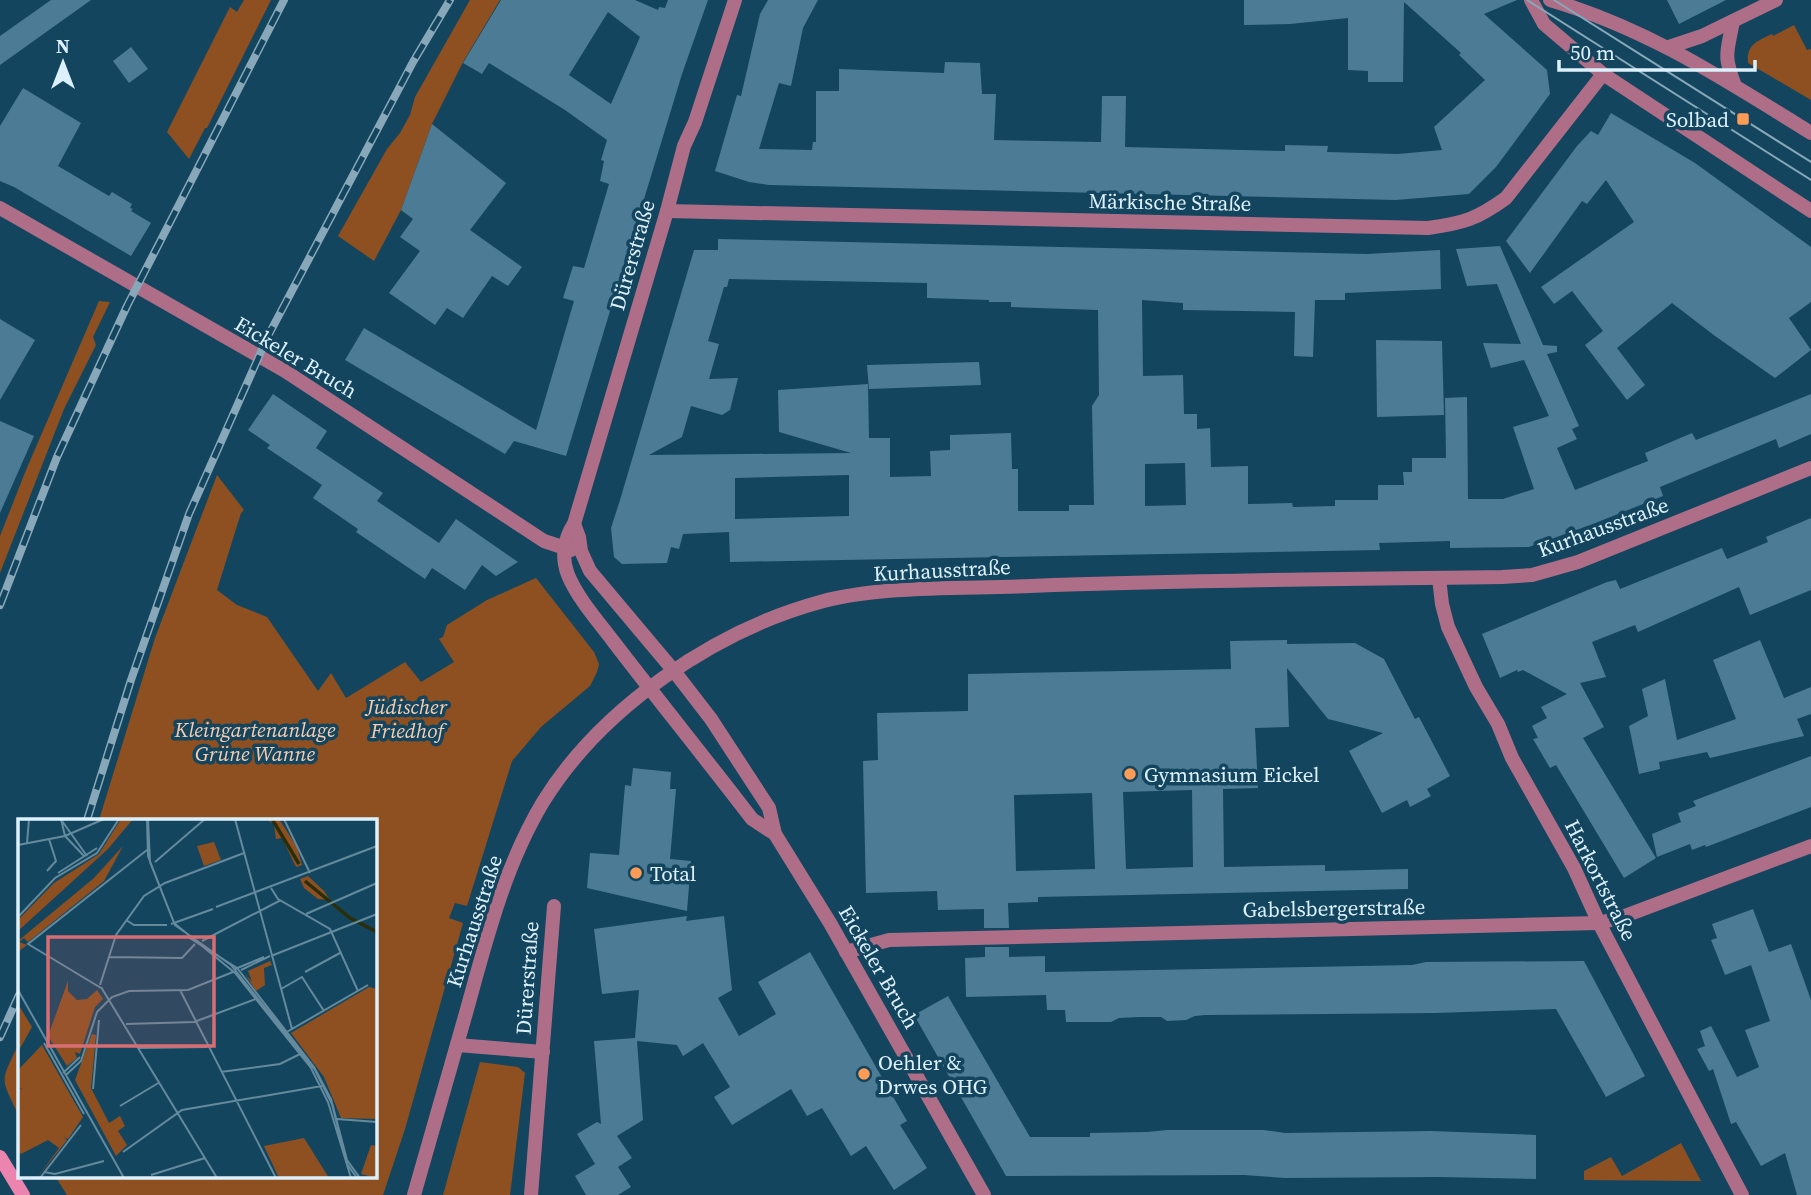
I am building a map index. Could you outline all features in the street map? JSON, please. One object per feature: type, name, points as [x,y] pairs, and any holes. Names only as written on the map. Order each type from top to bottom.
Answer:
[{"type":"main road","points":[[0,1157],[23,1195]]},
{"type":"street","name":"Dürerstraße","points":[[574,524],[684,146],[695,121],[735,0]]},
{"type":"street","points":[[1531,0],[1544,24],[1603,74],[1811,211]]},
{"type":"street","points":[[1550,0],[1669,47],[1811,133]]},
{"type":"street","points":[[1669,47],[1702,36],[1776,0]]},
{"type":"street","points":[[1733,21],[1726,61],[1735,86]]},
{"type":"street","name":"Märkische Straße","points":[[667,211],[1415,228],[1462,224],[1485,214],[1506,198],[1603,74]]},
{"type":"street","name":"Eickeler Bruch","points":[[0,208],[285,371],[544,541],[564,549],[581,551]]},
{"type":"street","name":"Kurhausstraße","points":[[414,1195],[498,902],[509,871],[543,803],[601,728],[674,671],[731,637],[779,614],[823,601],[872,593],[1064,585],[1532,575],[1578,562],[1811,468]]},
{"type":"street","points":[[564,549],[566,536],[574,524]]},
{"type":"street","name":"Eickeler Bruch","points":[[574,524],[590,571],[711,719],[769,808],[775,834],[846,952],[984,1195]]},
{"type":"street","name":"Eickeler Bruch","points":[[564,549],[568,574],[576,591],[649,690],[688,735],[752,819],[775,834]]},
{"type":"street","name":"Harkortstraße","points":[[1439,578],[1448,627],[1476,687],[1498,724],[1512,758],[1573,868],[1599,923],[1742,1195]]},
{"type":"street","name":"Gabelsbergerstraße","points":[[846,952],[889,940],[1599,923],[1622,917],[1811,846]]},
{"type":"street","name":"Dürerstraße","points":[[531,1195],[554,906]]},
{"type":"street","name":"Dürerstraße","points":[[457,1045],[543,1052]]},
{"type":"green space","points":[[244,0],[271,0],[189,159],[167,132],[230,7],[237,12]]},
{"type":"green space","points":[[470,0],[500,0],[463,62],[432,124],[401,210],[374,261],[338,236],[387,149],[400,133],[410,115],[415,97]]},
{"type":"green space","points":[[1794,25],[1807,50],[1811,49],[1811,100],[1748,63],[1749,52],[1754,44]]},
{"type":"green space","points":[[99,301],[110,302],[93,337],[96,345],[64,409],[0,573],[0,536]]},
{"type":"green space","points":[[217,475],[244,510],[217,590],[237,605],[267,617],[318,691],[331,673],[346,698],[405,662],[421,682],[454,662],[439,639],[443,637],[447,625],[487,600],[536,578],[594,652],[599,664],[590,686],[541,727],[512,761],[467,906],[455,903],[449,918],[463,923],[405,1129],[383,1195],[67,1195],[56,1178],[376,1178],[376,819],[99,819],[155,638]]},
{"type":"green space","points":[[18,1045],[18,1114],[6,1086],[8,1066]]},
{"type":"green space","points":[[480,1062],[518,1067],[525,1073],[510,1195],[443,1195]]},
{"type":"green space","points":[[1681,1143],[1701,1181],[1584,1180],[1584,1171],[1611,1157],[1622,1176]]},
{"type":"building","points":[[51,0],[91,0],[0,65],[0,36]]},
{"type":"building","points":[[501,0],[635,0],[658,10],[659,7],[665,8],[668,0],[708,0],[682,74],[566,456],[514,441],[505,454],[345,360],[364,328],[536,430],[574,301],[563,298],[573,266],[584,268],[609,184],[600,181],[604,161],[601,160],[607,140],[565,110],[489,63],[482,74],[463,63]],"holes":[[[608,12],[640,37],[611,104],[569,75]]]},
{"type":"building","points":[[768,0],[818,0],[803,28],[791,86],[779,83],[759,149],[812,150],[813,142],[816,142],[816,91],[839,91],[839,69],[944,73],[945,62],[980,63],[982,94],[996,94],[994,140],[1101,142],[1102,96],[1126,96],[1125,147],[1285,151],[1285,145],[1328,146],[1327,152],[1398,154],[1442,150],[1434,127],[1485,80],[1459,55],[1461,53],[1404,2],[1403,82],[1368,82],[1368,71],[1348,70],[1348,18],[1244,25],[1244,0],[1517,0],[1484,14],[1547,70],[1550,94],[1496,167],[1469,194],[1396,200],[769,185],[749,182],[715,171],[737,95],[741,96],[760,14]]},
{"type":"building","points":[[1667,0],[1726,0],[1679,24]]},
{"type":"building","points":[[131,47],[148,69],[129,83],[113,61]]},
{"type":"building","points":[[23,88],[81,123],[58,166],[109,196],[112,192],[132,204],[131,211],[151,223],[131,256],[0,181],[0,126]]},
{"type":"building","points":[[1611,113],[1695,163],[1811,247],[1811,302],[1789,318],[1811,350],[1775,378],[1672,303],[1617,348],[1645,385],[1627,400],[1585,345],[1603,331],[1572,291],[1554,304],[1541,287],[1634,222],[1606,180],[1587,204],[1582,201],[1530,273],[1506,241],[1577,146],[1591,131],[1598,135]]},
{"type":"building","points":[[432,124],[506,183],[470,230],[522,267],[508,286],[492,276],[463,318],[447,308],[435,325],[389,293],[420,251],[400,237],[413,219],[401,210]]},
{"type":"building","points":[[718,239],[1367,254],[1440,250],[1441,289],[1345,293],[1345,300],[1315,300],[1313,357],[1294,356],[1295,312],[1183,310],[1183,303],[1142,300],[1143,376],[1183,375],[1184,414],[1197,414],[1197,429],[1210,428],[1211,467],[1248,466],[1248,504],[1335,506],[1335,500],[1378,500],[1378,485],[1404,485],[1403,472],[1412,472],[1412,458],[1446,458],[1445,398],[1467,397],[1468,499],[1503,499],[1534,489],[1513,427],[1549,416],[1524,360],[1491,368],[1483,343],[1521,344],[1497,284],[1467,286],[1456,249],[1500,246],[1543,345],[1557,346],[1557,352],[1547,354],[1579,426],[1572,429],[1577,439],[1557,448],[1575,490],[1648,461],[1645,453],[1692,433],[1696,440],[1811,394],[1811,434],[1779,448],[1776,439],[1660,487],[1663,496],[1529,547],[1450,548],[1450,541],[1379,543],[1380,550],[730,562],[729,532],[683,534],[679,549],[671,547],[667,563],[622,564],[614,557],[611,528],[694,250],[718,250]],"holes":[[[729,279],[927,283],[927,298],[1011,302],[1011,307],[1098,310],[1099,395],[1092,406],[1094,505],[1069,505],[1069,511],[1018,511],[1018,469],[1012,469],[1011,433],[950,435],[950,450],[930,451],[931,476],[890,477],[890,438],[869,438],[868,384],[778,390],[779,432],[851,453],[649,455],[682,437],[691,406],[722,415],[730,410],[738,378],[709,379],[719,344],[708,341],[724,287],[727,287]],[[1185,463],[1186,505],[1145,506],[1145,464]],[[849,475],[849,516],[735,519],[735,478]]]},
{"type":"building","points":[[0,319],[35,340],[0,400]]},
{"type":"building","points":[[1376,340],[1442,341],[1444,415],[1377,417]]},
{"type":"building","points":[[979,362],[981,385],[869,389],[867,365]]},
{"type":"building","points":[[273,394],[327,431],[316,448],[383,493],[377,501],[439,543],[456,519],[518,562],[496,576],[482,565],[465,590],[432,568],[425,579],[356,532],[358,529],[313,498],[322,485],[267,448],[270,445],[248,430]]},
{"type":"building","points":[[0,421],[34,436],[0,513]]},
{"type":"building","points":[[1811,518],[1811,590],[1750,615],[1739,587],[1638,632],[1635,625],[1592,642],[1606,677],[1580,683],[1604,727],[1583,738],[1656,858],[1624,878],[1556,765],[1550,768],[1533,739],[1538,738],[1532,726],[1547,718],[1541,707],[1567,694],[1523,670],[1500,678],[1482,634],[1607,582],[1616,580],[1620,589],[1722,548],[1727,559],[1768,542],[1766,537]]},
{"type":"building","points":[[1760,640],[1784,698],[1811,687],[1811,714],[1797,719],[1804,736],[1710,758],[1707,752],[1659,762],[1660,769],[1639,774],[1629,726],[1648,716],[1642,689],[1665,679],[1677,740],[1736,719],[1713,660]]},
{"type":"building","points":[[1230,641],[1355,643],[1384,659],[1415,719],[1419,717],[1450,776],[1427,789],[1431,796],[1410,807],[1407,800],[1382,813],[1349,751],[1383,733],[1328,719],[1287,668],[1289,727],[1255,728],[1258,788],[1223,789],[1224,867],[1325,865],[1325,871],[1408,869],[1408,889],[1038,897],[1038,902],[1008,903],[1009,928],[984,928],[984,909],[938,910],[937,891],[866,893],[863,761],[878,760],[877,713],[968,711],[968,674],[1231,669]],"holes":[[[1192,790],[1193,867],[1126,869],[1123,792]],[[1092,793],[1095,869],[1016,871],[1014,795]]]},
{"type":"building","points":[[1811,756],[1811,807],[1706,847],[1705,845],[1692,850],[1690,844],[1657,857],[1652,834],[1681,822],[1678,813],[1696,806],[1693,801]]},
{"type":"building","points":[[633,768],[671,772],[670,789],[676,789],[670,859],[691,861],[687,911],[587,888],[590,853],[619,855],[625,785],[631,786]]},
{"type":"building","points":[[1753,909],[1769,952],[1791,944],[1811,1000],[1811,1195],[1797,1195],[1785,1153],[1761,1166],[1736,1122],[1731,1124],[1713,1069],[1709,1071],[1697,1049],[1705,1046],[1700,1031],[1711,1026],[1737,1077],[1759,1067],[1745,1030],[1770,1021],[1751,965],[1725,975],[1711,940],[1717,938],[1712,924]]},
{"type":"building","points":[[687,916],[686,921],[724,916],[732,990],[718,998],[739,1036],[776,1014],[758,982],[810,952],[907,1121],[900,1125],[927,1168],[894,1190],[866,1146],[851,1156],[822,1108],[807,1116],[791,1089],[732,1125],[714,1097],[730,1087],[703,1043],[683,1056],[677,1045],[637,1041],[643,1120],[617,1136],[632,1158],[618,1167],[631,1187],[618,1195],[586,1195],[575,1176],[595,1164],[577,1134],[597,1122],[601,1124],[594,1041],[635,1038],[639,990],[602,994],[594,929]]},
{"type":"building","points":[[985,947],[1009,947],[1009,957],[1045,956],[1045,972],[1412,965],[1426,962],[1584,961],[1645,1076],[1606,1097],[1556,1009],[1205,1015],[1167,1021],[1161,1017],[1139,1017],[1119,1018],[1111,1022],[1066,1022],[1065,1010],[1047,1010],[1046,995],[966,997],[965,958],[985,957]]},
{"type":"building","points":[[948,996],[1030,1137],[1090,1137],[1090,1133],[1167,1130],[1264,1130],[1285,1133],[1431,1131],[1536,1135],[1536,1179],[1285,1178],[1244,1175],[1006,1176],[914,1015]]},
{"type":"tram line","points":[[1527,0],[1811,180]]},
{"type":"tram line","points":[[1554,0],[1811,162]]},
{"type":"railway","points":[[0,605],[57,457],[127,306],[284,0]]},
{"type":"railway","points":[[87,819],[131,680],[189,514],[268,336],[413,62],[450,0]]},
{"type":"railway","points":[[0,1037],[18,997]]},
{"type":"place","name":"Solbad","points":[[1743,119]]},
{"type":"place","name":"Gymnasium Eickel","points":[[1130,774]]},
{"type":"place","name":"Total","points":[[636,873]]},
{"type":"place","name":"Oehler & Drwes OHG","points":[[864,1074]]},
{"type":"park label","name":"Jüdischer Friedhof","points":[[407,718]]},
{"type":"park label","name":"Kleingartenanlage Grüne Wanne","points":[[255,741]]}]
